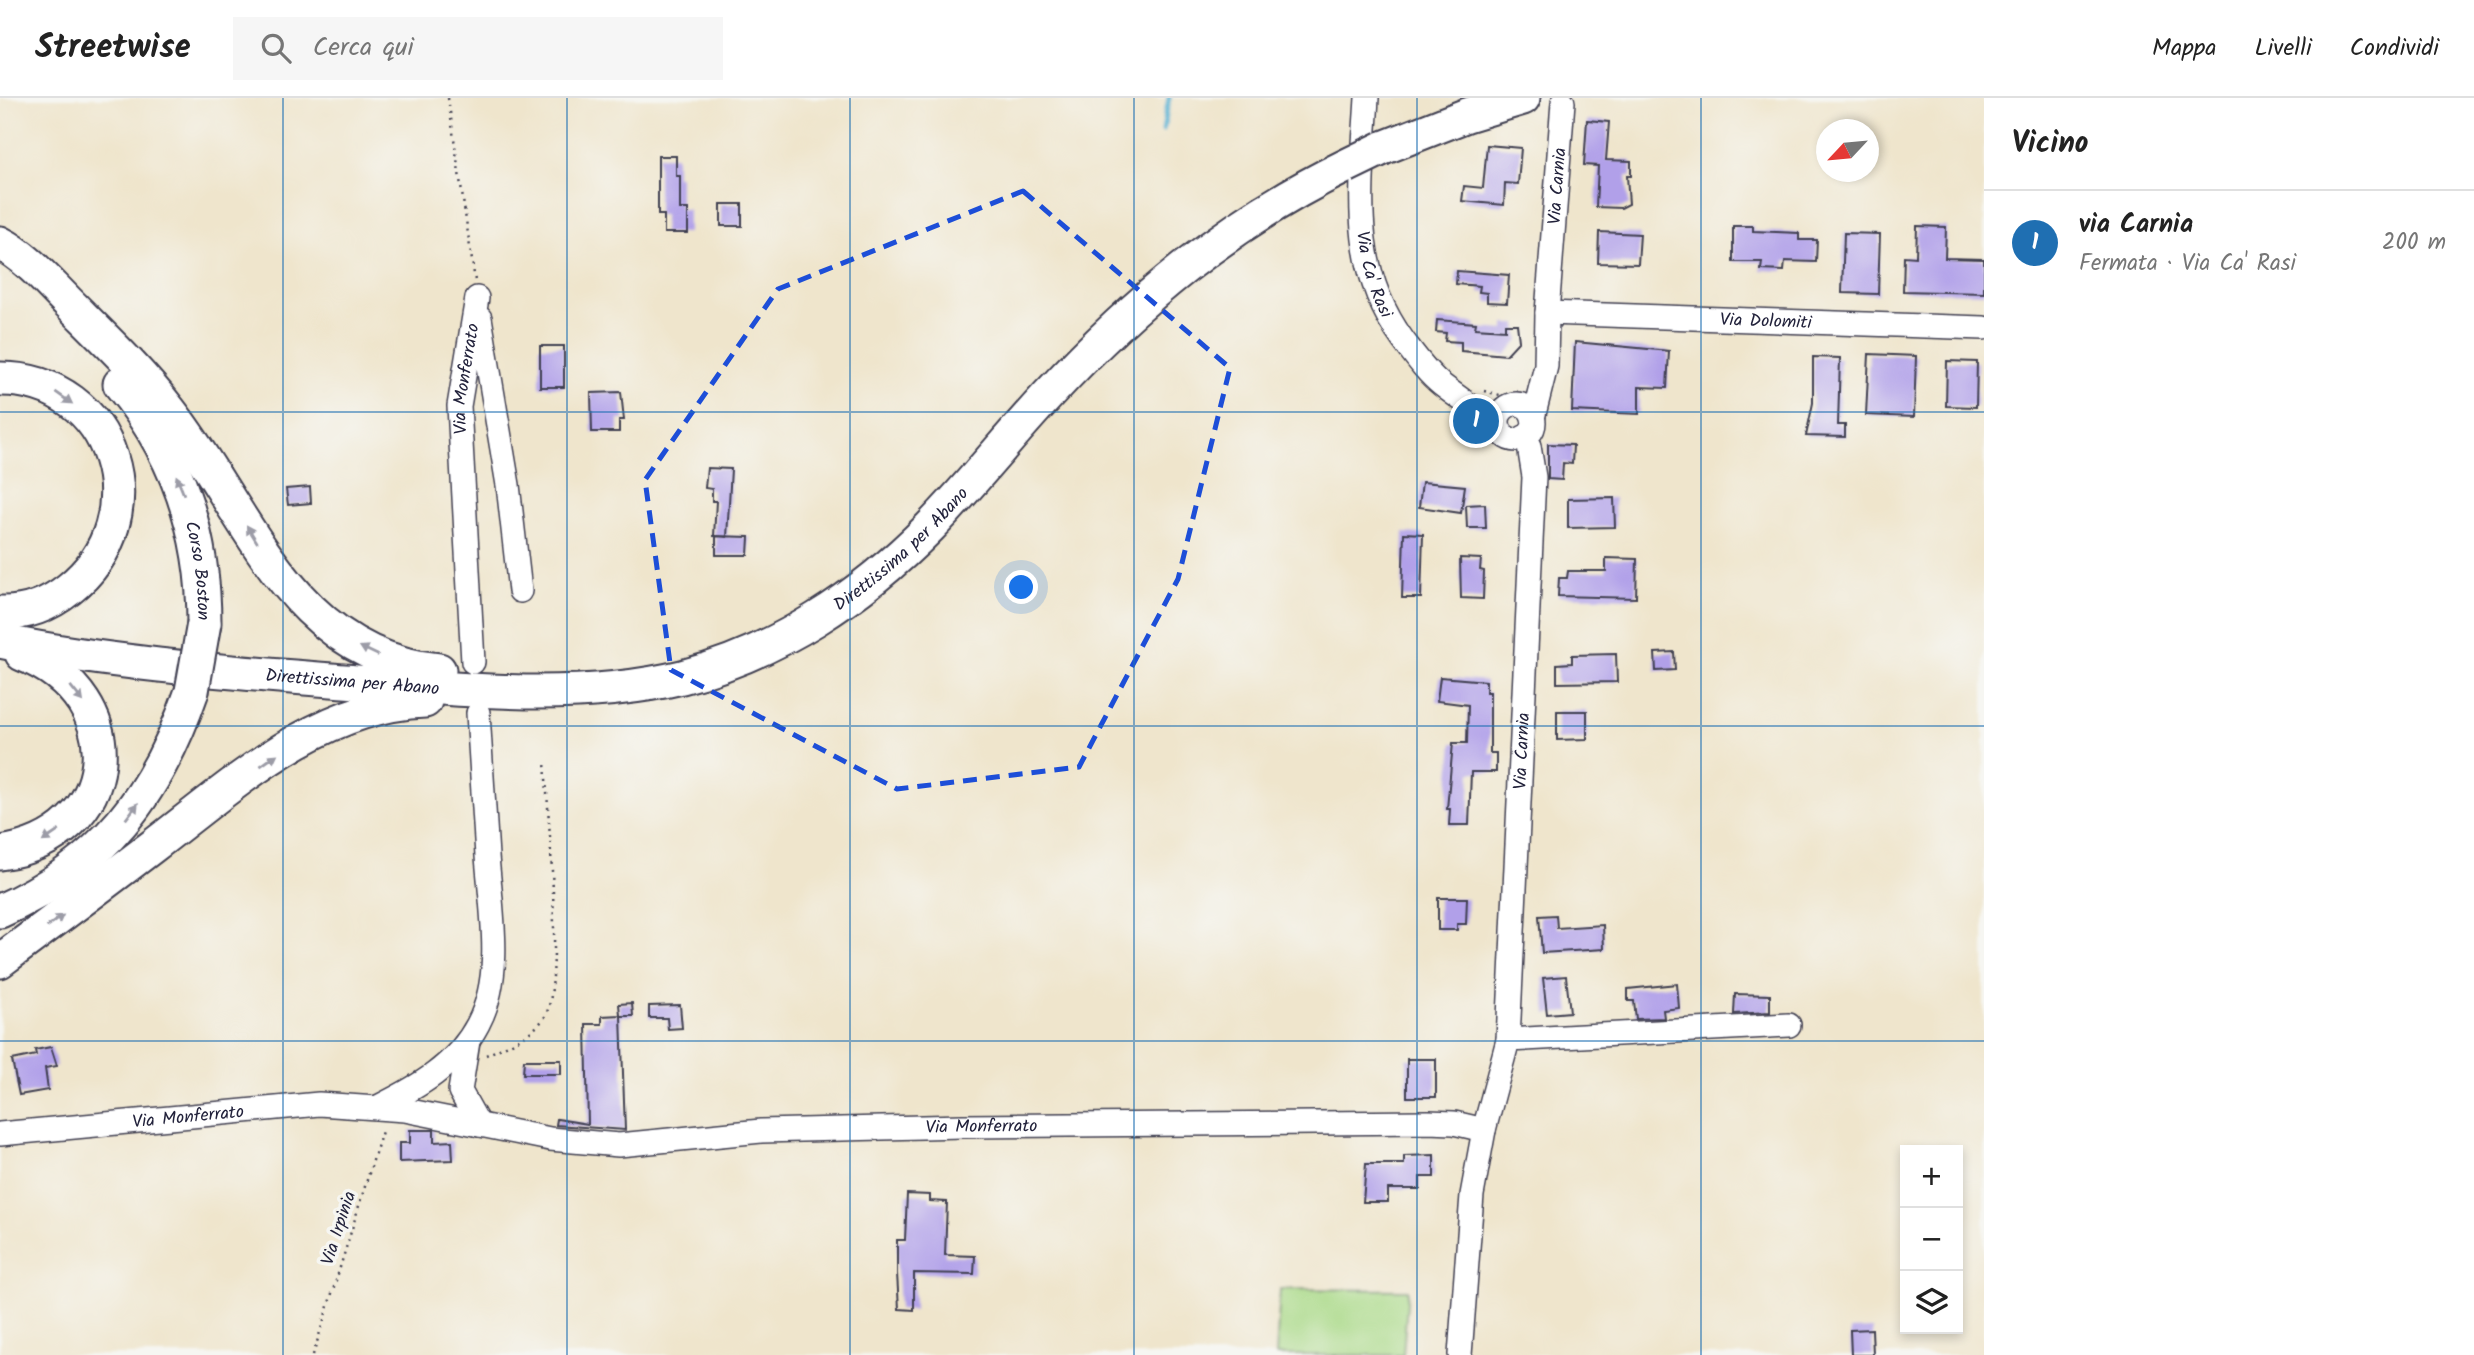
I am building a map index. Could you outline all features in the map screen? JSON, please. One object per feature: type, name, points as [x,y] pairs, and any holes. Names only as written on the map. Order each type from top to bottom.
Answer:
[{"type":"highway","name":"Direttissima per Abano","points":[[0,643],[78,657],[256,674],[400,685],[580,692],[656,682],[709,669],[779,640],[846,600],[929,528],[1047,395],[1138,304],[1219,239],[1300,189],[1383,148],[1467,115],[1523,98]]},
{"type":"highway","points":[[0,243],[48,283],[172,412],[291,590],[337,633],[365,649],[401,663],[430,670],[508,677],[580,692]]},
{"type":"highway","name":"Corso Boston","points":[[0,255],[121,385],[147,419],[166,452],[182,486],[197,540],[204,594],[204,623],[191,691],[176,737],[131,816],[86,861],[23,901],[0,911]]},
{"type":"highway","points":[[0,379],[45,385],[72,403],[91,421],[107,447],[118,480],[110,539],[88,575],[56,599],[27,611],[0,613]]},
{"type":"highway","name":"Direttissima per Abano","points":[[0,620],[158,663]]},
{"type":"highway","points":[[0,643],[51,669],[82,698],[99,737],[100,767],[91,794],[78,816],[48,839],[26,849],[0,853]]},
{"type":"highway","points":[[0,961],[262,765],[313,733],[349,717],[398,703],[514,701],[580,692]]},
{"type":"street","name":"Via Ca' Rasi","points":[[1367,98],[1362,240],[1372,286],[1381,308],[1420,363],[1443,386],[1519,414]]},
{"type":"street","name":"Via Carnia","points":[[1460,1355],[1472,1195],[1484,1130],[1508,1041],[1533,463],[1519,414],[1546,366],[1547,313],[1563,102]]},
{"type":"street","name":"Via Monferrato","points":[[477,298],[493,390],[520,592]]},
{"type":"street","name":"Via Monferrato","points":[[474,662],[459,421],[477,298]]},
{"type":"street","name":"Via Dolomiti","points":[[1547,313],[1984,328]]},
{"type":"street","points":[[462,392],[493,390]]},
{"type":"street","name":"Via Monferrato","points":[[382,1107],[424,1084],[468,1041],[479,1023],[491,992],[493,957],[478,713]]},
{"type":"street","points":[[1508,1041],[1789,1025]]},
{"type":"street","name":"Via Monferrato","points":[[460,1091],[468,1041]]},
{"type":"street","points":[[424,1084],[419,1094],[428,1115],[460,1091],[479,1125]]},
{"type":"street","name":"Via Monferrato","points":[[0,1134],[319,1104],[382,1107],[550,1139],[619,1145],[738,1132],[963,1126],[1428,1122],[1454,1123],[1484,1130]]},
{"type":"path","name":"Via Monferrato","points":[[448,98],[477,298]]},
{"type":"path","points":[[1478,401],[1515,394],[1519,414]]},
{"type":"path","points":[[464,1066],[516,1040],[544,1020],[553,999],[554,961],[545,761]]},
{"type":"path","name":"Via Irpinia","points":[[313,1355],[382,1107]]},
{"type":"highlighted area","points":[[1023,191],[1230,368],[1178,579],[1079,767],[897,789],[671,670],[645,480],[778,289]]},
{"type":"green space","points":[[1280,1289],[1408,1290],[1403,1355],[1276,1355]]},
{"type":"building","points":[[1587,120],[1609,122],[1606,160],[1631,161],[1631,176],[1627,176],[1629,204],[1621,208],[1596,207],[1598,166],[1584,165]]},
{"type":"building","points":[[1487,145],[1521,148],[1518,184],[1505,183],[1504,205],[1462,201],[1464,186],[1483,188]]},
{"type":"building","points":[[658,156],[676,156],[676,176],[680,176],[680,209],[688,209],[688,233],[664,233],[664,215],[658,215]]},
{"type":"building","points":[[721,204],[742,204],[742,226],[721,226]]},
{"type":"building","points":[[1733,226],[1753,226],[1753,231],[1799,233],[1799,240],[1817,240],[1816,262],[1785,261],[1784,271],[1761,270],[1762,262],[1733,262]]},
{"type":"building","points":[[1917,226],[1946,227],[1945,258],[1984,259],[1984,293],[1903,291],[1904,256],[1916,257]]},
{"type":"building","points":[[1599,232],[1640,234],[1638,264],[1598,263]]},
{"type":"building","points":[[1844,233],[1880,234],[1878,294],[1842,293]]},
{"type":"building","points":[[1457,271],[1509,275],[1507,303],[1487,302],[1487,293],[1479,292],[1480,286],[1456,284]]},
{"type":"building","points":[[1437,320],[1476,323],[1475,328],[1505,330],[1505,324],[1517,324],[1519,341],[1506,355],[1461,351],[1461,342],[1445,341],[1446,333],[1436,332]]},
{"type":"building","points":[[1575,342],[1669,351],[1667,388],[1639,387],[1639,414],[1572,411]]},
{"type":"building","points":[[540,346],[564,346],[564,387],[540,387]]},
{"type":"building","points":[[1869,354],[1916,356],[1914,417],[1866,415]]},
{"type":"building","points":[[1813,357],[1840,358],[1838,425],[1845,425],[1845,437],[1806,436],[1813,403]]},
{"type":"building","points":[[1947,361],[1977,362],[1976,407],[1946,406]]},
{"type":"building","points":[[621,392],[624,420],[619,420],[619,432],[592,432],[591,393]]},
{"type":"building","points":[[1548,444],[1573,445],[1572,464],[1563,463],[1562,480],[1548,479]]},
{"type":"building","points":[[707,468],[731,469],[727,537],[714,536],[716,501],[712,501],[712,489],[705,488]]},
{"type":"building","points":[[1422,482],[1465,486],[1461,513],[1419,507]]},
{"type":"building","points":[[310,487],[311,503],[288,505],[286,489]]},
{"type":"building","points":[[1614,498],[1615,527],[1568,528],[1568,499]]},
{"type":"building","points":[[1485,504],[1486,528],[1467,528],[1466,505]]},
{"type":"building","points":[[1404,533],[1423,534],[1421,598],[1402,598]]},
{"type":"building","points":[[716,536],[749,537],[748,555],[716,555]]},
{"type":"building","points":[[1460,558],[1481,559],[1480,570],[1484,571],[1483,599],[1461,598]]},
{"type":"building","points":[[1606,558],[1637,559],[1636,598],[1558,596],[1559,578],[1567,578],[1568,571],[1606,571]]},
{"type":"building","points":[[1674,652],[1675,670],[1656,671],[1655,653]]},
{"type":"building","points":[[1616,654],[1617,682],[1557,683],[1557,664],[1572,663],[1572,655]]},
{"type":"building","points":[[1440,677],[1486,681],[1486,692],[1490,692],[1490,753],[1496,753],[1496,772],[1471,772],[1469,825],[1449,825],[1450,809],[1447,809],[1453,743],[1467,743],[1468,705],[1437,701]]},
{"type":"building","points":[[1557,711],[1587,711],[1587,739],[1557,740]]},
{"type":"building","points":[[1438,898],[1467,898],[1466,924],[1457,924],[1457,930],[1438,930]]},
{"type":"building","points":[[1556,915],[1557,928],[1603,925],[1604,949],[1542,953],[1539,916]]},
{"type":"building","points":[[1566,976],[1570,1012],[1547,1014],[1543,978]]},
{"type":"building","points":[[1677,984],[1679,1008],[1663,1010],[1664,1018],[1636,1019],[1634,1001],[1628,1001],[1628,989]]},
{"type":"building","points":[[1735,994],[1770,995],[1770,1012],[1734,1014]]},
{"type":"building","points":[[632,1003],[633,1016],[621,1016],[625,1130],[556,1125],[557,1119],[588,1124],[586,1024],[602,1024],[602,1016],[620,1015],[619,1004]]},
{"type":"building","points":[[680,1005],[682,1028],[668,1029],[667,1018],[649,1018],[649,1006]]},
{"type":"building","points":[[51,1047],[57,1066],[45,1068],[48,1090],[19,1095],[12,1060],[36,1055],[35,1050]]},
{"type":"building","points":[[1407,1059],[1436,1059],[1436,1097],[1407,1097]]},
{"type":"building","points":[[524,1060],[561,1060],[561,1074],[523,1074]]},
{"type":"building","points":[[410,1130],[434,1130],[434,1142],[452,1141],[453,1160],[399,1162],[399,1143],[410,1143]]},
{"type":"building","points":[[1434,1155],[1434,1177],[1420,1177],[1420,1189],[1388,1189],[1388,1202],[1363,1202],[1366,1164],[1404,1164],[1404,1156]]},
{"type":"building","points":[[907,1194],[930,1195],[930,1201],[947,1202],[945,1255],[975,1256],[974,1274],[914,1273],[914,1310],[899,1309],[897,1240],[905,1240]]},
{"type":"building","points":[[1872,1329],[1873,1355],[1851,1355],[1850,1330]]},
{"type":"waterway","points":[[1163,130],[1169,98]]},
{"type":"place","name":"via Carnia","points":[[1476,421]]}]
